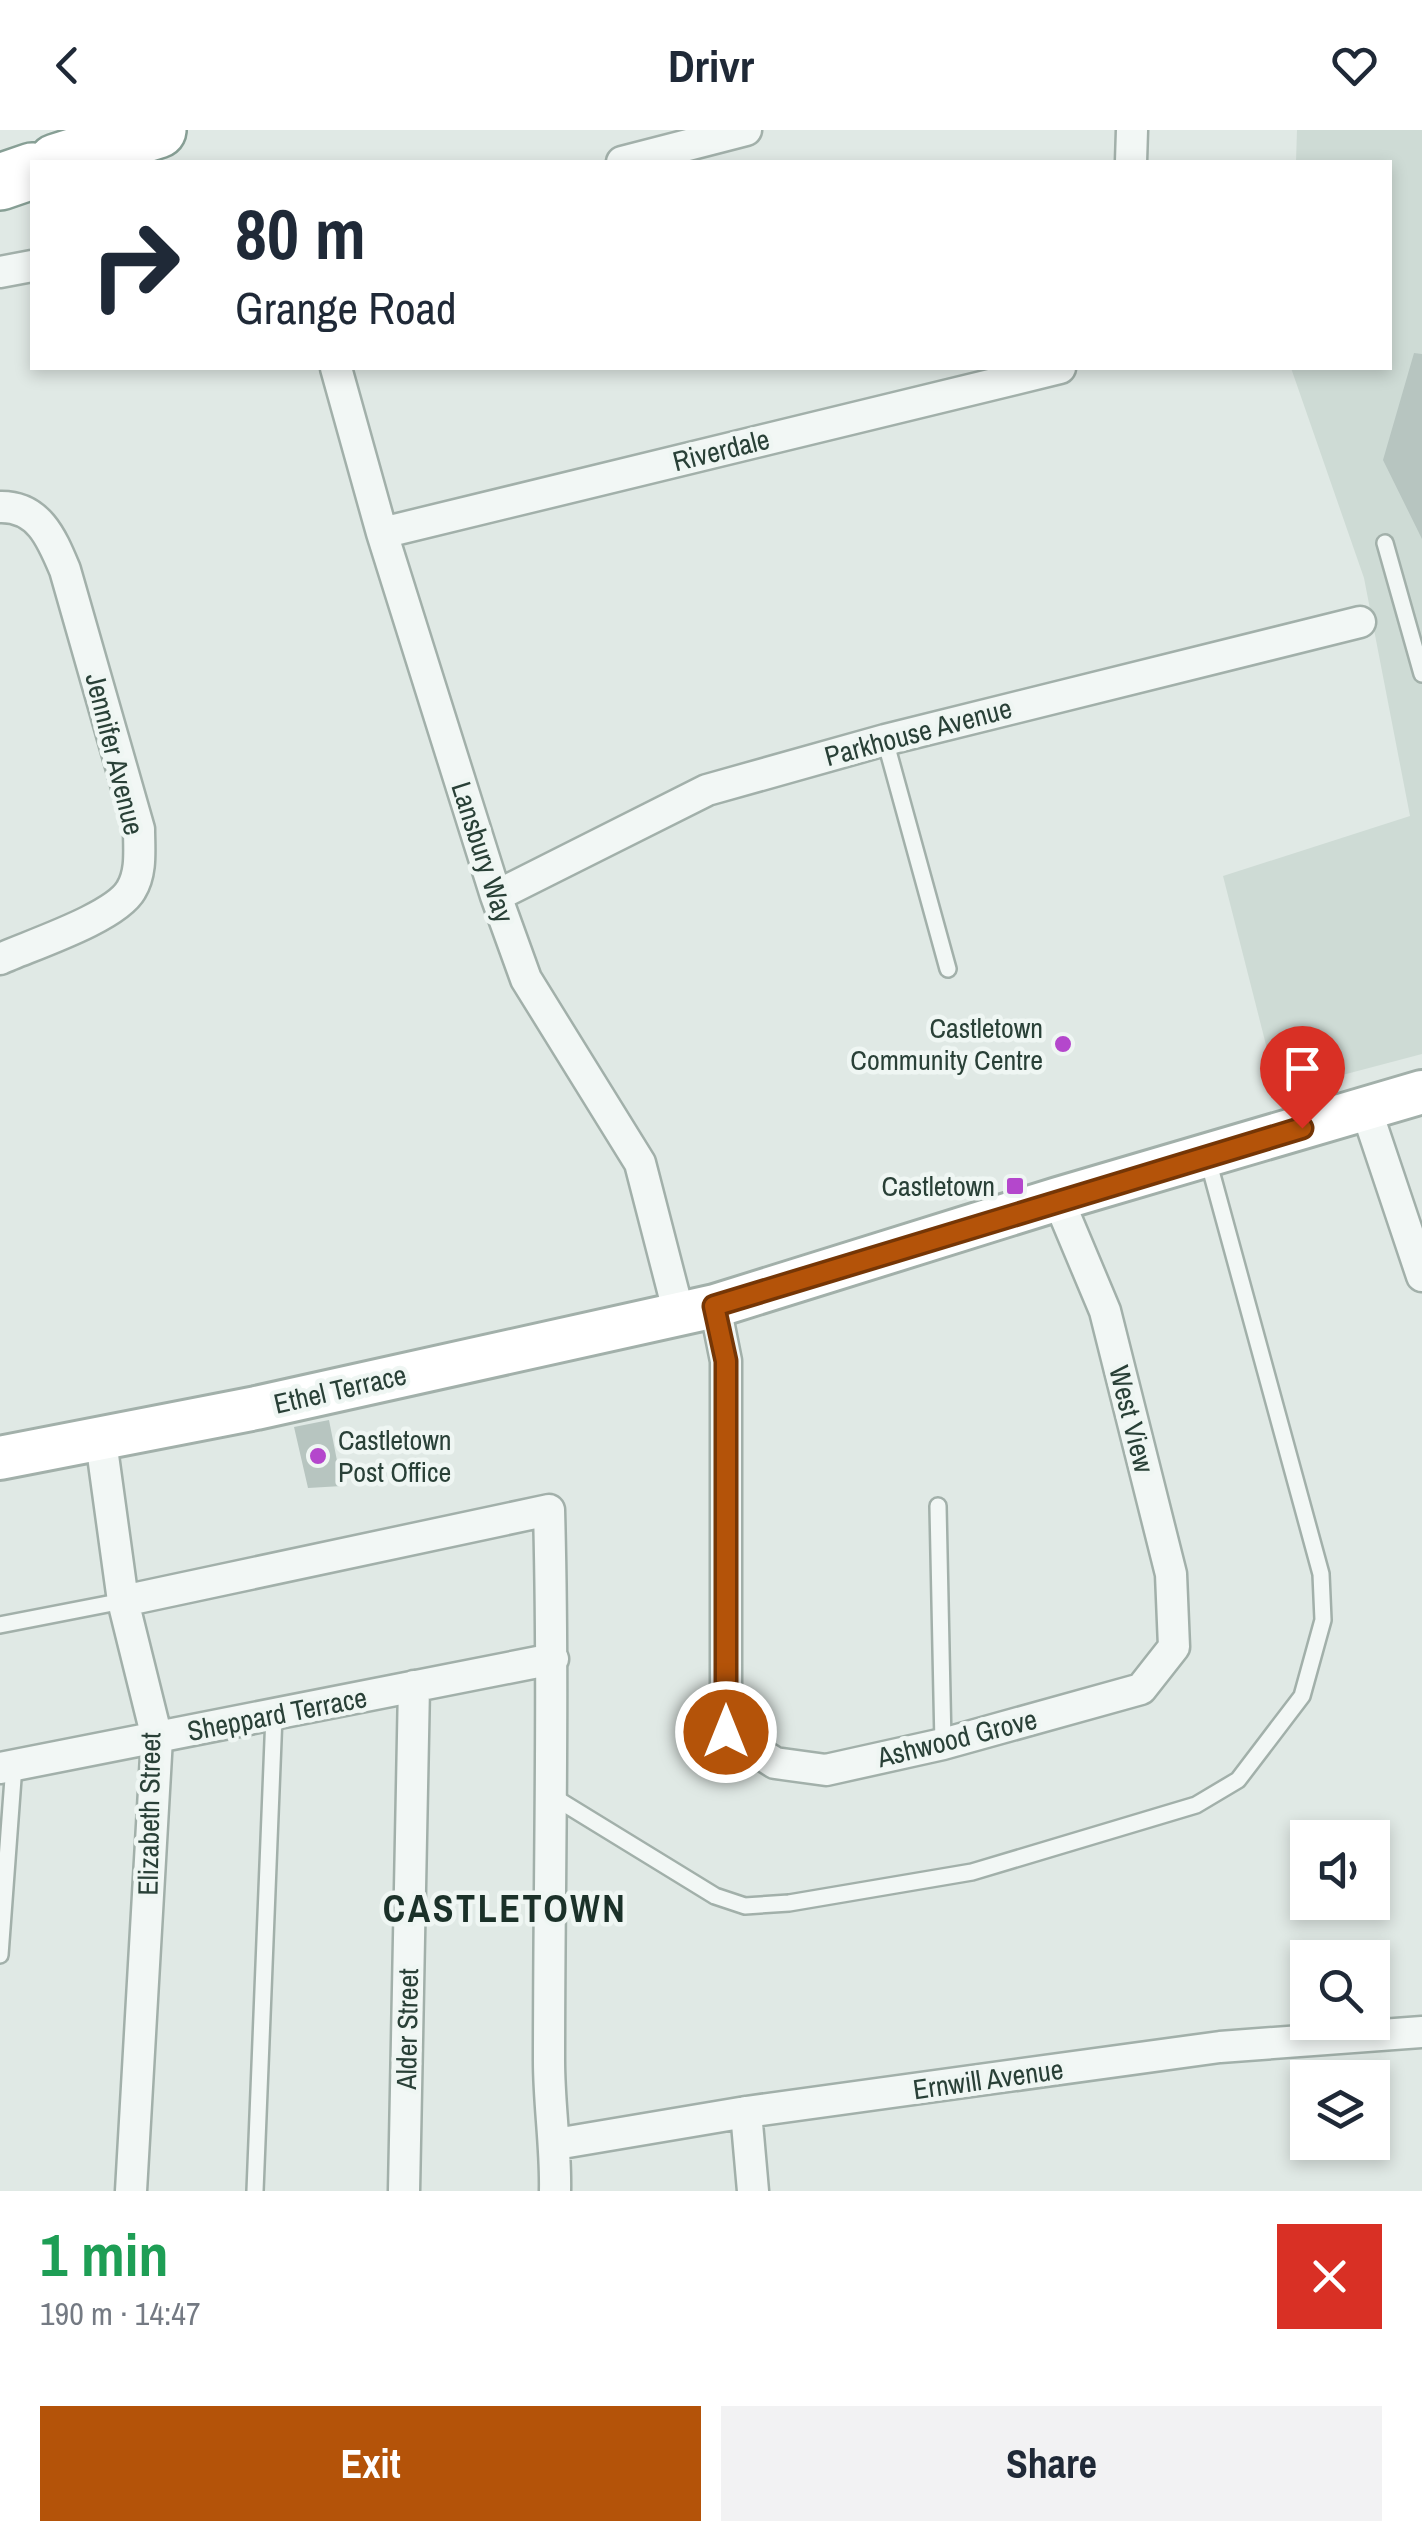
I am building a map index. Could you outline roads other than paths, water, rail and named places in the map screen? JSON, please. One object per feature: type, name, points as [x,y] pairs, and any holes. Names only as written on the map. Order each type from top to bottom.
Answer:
[{"type":"highway","points":[[62,160],[158,130]]},
{"type":"highway","points":[[0,182],[30,172]]},
{"type":"street","points":[[630,160],[746,130]]},
{"type":"street","points":[[1131,160],[1132,130]]},
{"type":"street","points":[[0,272],[30,266]]},
{"type":"street","name":"Lansbury Way","points":[[337,370],[382,533],[496,896],[526,978],[640,1164],[697,1310],[726,1361],[726,1732]]},
{"type":"street","name":"Riverdale","points":[[382,533],[1052,370]]},
{"type":"street","name":"Jennifer Avenue","points":[[0,507],[29,514],[49,531],[65,570],[139,828],[140,864],[131,891],[116,906],[0,958]]},
{"type":"street","name":"Parkhouse Avenue","points":[[496,896],[708,790],[885,740],[1360,622]]},
{"type":"street","name":"Ethel Terrace","points":[[0,1458],[100,1441],[697,1310],[1422,1092]]},
{"type":"street","points":[[1366,1110],[1422,1276]]},
{"type":"street","name":"West View","points":[[1058,1199],[1105,1311],[1171,1574],[1174,1647]]},
{"type":"street","name":"Elizabeth Street","points":[[100,1441],[123,1601],[157,1738],[131,2191]]},
{"type":"street","points":[[123,1601],[549,1510],[553,1660],[549,2067],[556,2144],[555,2191]]},
{"type":"street","name":"Ashwood Grove","points":[[726,1732],[774,1763],[826,1770],[943,1744],[1141,1689],[1174,1647]]},
{"type":"street","name":"Sheppard Terrace","points":[[7,1766],[553,1660]]},
{"type":"street","name":"Alder Street","points":[[404,2191],[414,1686]]},
{"type":"street","name":"Ernwill Avenue","points":[[556,2144],[746,2112],[1220,2048],[1422,2032]]},
{"type":"street","points":[[746,2112],[753,2191]]},
{"type":"lane","points":[[1385,543],[1422,674]]},
{"type":"lane","points":[[885,740],[948,969]]},
{"type":"lane","points":[[552,1796],[715,1896],[745,1906],[789,1903],[972,1872],[1196,1804],[1238,1780],[1302,1696],[1322,1620],[1321,1574],[1207,1156]]},
{"type":"lane","points":[[938,1506],[943,1744]]},
{"type":"lane","points":[[0,1625],[123,1601]]},
{"type":"lane","points":[[256,2191],[274,1714]]},
{"type":"lane","points":[[0,1955],[7,1766]]},
{"type":"place","name":"Castletown Community Centre","points":[[1063,1044]]},
{"type":"place","name":"Castletown","points":[[1015,1186]]},
{"type":"place","name":"Castletown Post Office","points":[[318,1456]]},
{"type":"district","name":"CASTLETOWN","points":[[505,1909]]}]
